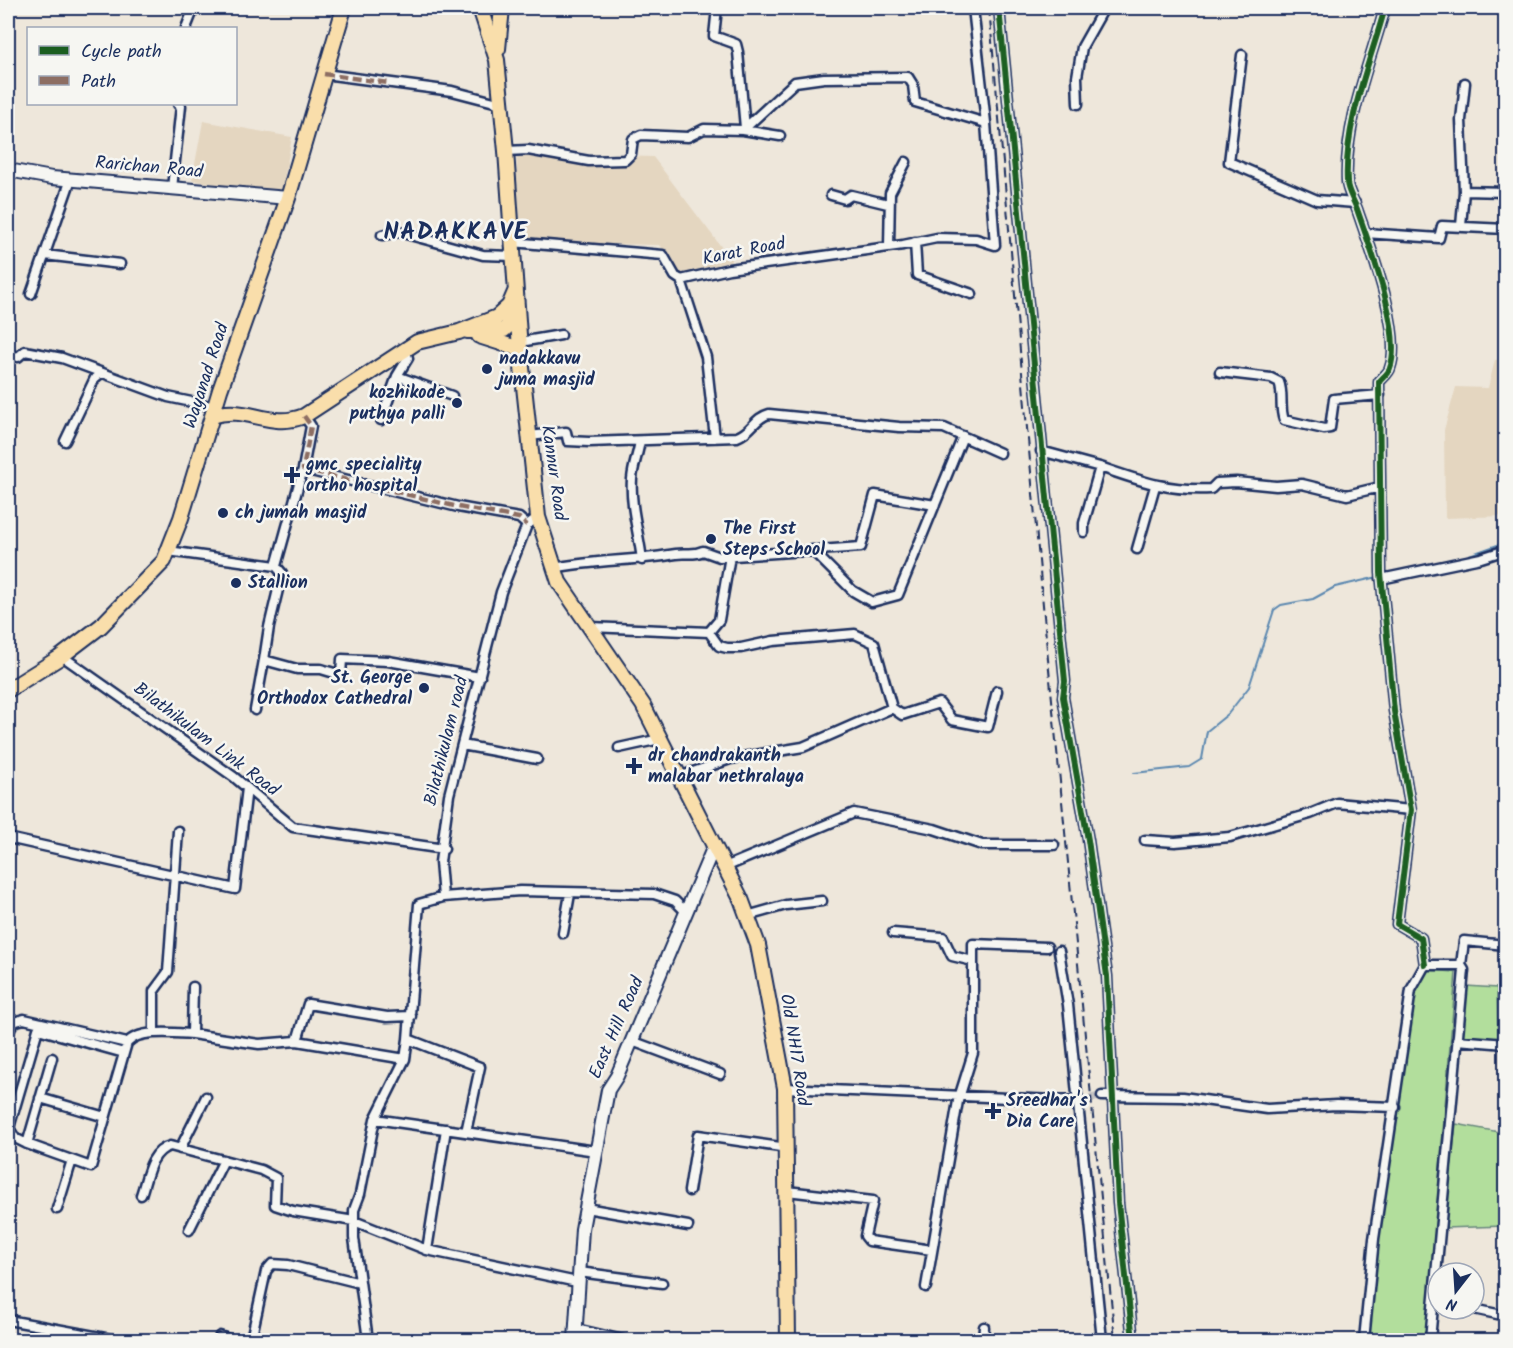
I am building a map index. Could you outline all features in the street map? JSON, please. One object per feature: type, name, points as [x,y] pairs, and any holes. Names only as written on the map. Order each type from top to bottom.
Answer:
[{"type":"main road","name":"Wayanad Road","points":[[8,692],[63,656],[102,626],[164,561],[220,390],[288,198],[344,8]]},
{"type":"main road","points":[[480,8],[497,60]]},
{"type":"main road","points":[[497,60],[502,8]]},
{"type":"main road","name":"Kannur Road","points":[[497,60],[529,436],[532,521],[559,582],[643,705],[714,846]]},
{"type":"main road","points":[[214,412],[232,410],[273,421],[289,422],[304,416],[417,342],[459,332],[504,330],[511,323],[516,297]]},
{"type":"main road","points":[[459,332],[520,345]]},
{"type":"main road","points":[[220,390],[223,401],[232,410]]},
{"type":"main road","name":"Old NH17 Road","points":[[714,846],[758,945],[785,1088],[788,1341]]},
{"type":"street","points":[[186,27],[194,8]]},
{"type":"street","points":[[717,8],[714,36],[736,44],[738,52],[744,129]]},
{"type":"street","points":[[744,129],[795,82],[824,78],[908,77],[913,85],[915,102],[986,123],[973,8]]},
{"type":"street","points":[[999,8],[1065,681],[1063,697],[1088,840],[1107,976],[1118,1203],[1133,1341]]},
{"type":"street","points":[[1078,104],[1077,77],[1082,47],[1104,8]]},
{"type":"street","points":[[1364,1341],[1374,1239],[1411,990],[1425,965],[1421,938],[1397,924],[1411,810],[1394,711],[1382,579],[1379,382],[1390,368],[1392,339],[1380,279],[1356,203],[1347,184],[1349,143],[1360,91],[1385,8]]},
{"type":"street","points":[[1242,55],[1229,162],[1317,200],[1356,203]]},
{"type":"street","points":[[324,74],[452,91],[502,104]]},
{"type":"street","points":[[1461,226],[1464,191],[1461,120],[1465,84]]},
{"type":"street","points":[[172,188],[180,105]]},
{"type":"street","name":"Karat Road","points":[[382,235],[399,232],[483,255],[513,249],[663,255],[675,276],[681,280],[729,269],[889,247],[936,237],[976,239],[995,245],[986,123]]},
{"type":"street","points":[[506,151],[528,150],[589,161],[625,160],[631,154],[633,139],[641,135],[688,136],[704,129],[744,129],[780,136]]},
{"type":"street","points":[[889,247],[890,193],[906,162]]},
{"type":"street","name":"Rarichan Road","points":[[8,170],[71,179],[288,198]]},
{"type":"street","points":[[31,294],[71,179]]},
{"type":"street","points":[[1464,191],[1506,192]]},
{"type":"street","points":[[831,195],[845,199],[851,195],[888,204]]},
{"type":"street","points":[[1365,233],[1439,238],[1442,226],[1506,229]]},
{"type":"street","points":[[915,242],[917,275],[972,294]]},
{"type":"street","points":[[45,255],[120,264]]},
{"type":"street","points":[[681,280],[706,357],[715,438]]},
{"type":"street","points":[[520,345],[561,335]]},
{"type":"street","points":[[381,420],[397,376],[408,358],[405,350]]},
{"type":"street","points":[[8,354],[18,357],[25,351],[62,358],[214,412]]},
{"type":"street","points":[[1220,372],[1271,378],[1279,382],[1282,389],[1280,410],[1284,420],[1324,429],[1330,428],[1334,399],[1380,395]]},
{"type":"street","points":[[64,441],[94,378],[101,373]]},
{"type":"street","points":[[397,376],[452,396]]},
{"type":"street","points":[[529,436],[566,432],[568,441],[715,438],[746,434],[757,417],[769,414],[899,427],[944,428],[1000,453]]},
{"type":"street","points":[[276,566],[303,469],[311,426],[304,416]]},
{"type":"street","points":[[812,550],[853,591],[872,602],[898,595],[963,436]]},
{"type":"street","points":[[640,441],[632,478],[633,510],[639,533],[642,560]]},
{"type":"street","points":[[1041,451],[1100,467],[1155,486],[1197,490],[1211,489],[1217,483],[1236,482],[1276,486],[1302,484],[1347,495],[1380,487]]},
{"type":"street","points":[[1084,532],[1083,523],[1100,467]]},
{"type":"street","points":[[303,469],[458,507],[532,521]]},
{"type":"street","points":[[1137,549],[1155,486]]},
{"type":"street","points":[[554,568],[617,559],[642,560],[680,553],[692,556],[703,551],[720,557],[861,547],[875,495],[935,505]]},
{"type":"street","name":"Bilathikulam road","points":[[443,897],[440,862],[444,849],[445,813],[501,592],[532,521]]},
{"type":"street","points":[[1382,579],[1481,558],[1506,550]]},
{"type":"street","points":[[168,551],[276,566],[282,573],[269,627],[255,710]]},
{"type":"street","points":[[709,632],[719,621],[730,556]]},
{"type":"street","points":[[590,627],[709,632]]},
{"type":"street","points":[[709,632],[719,646],[727,648],[741,648],[773,641],[855,634],[866,637],[874,643],[892,708],[902,715],[939,703],[952,720],[988,727],[997,691]]},
{"type":"street","name":"Bilathikulam Link Road","points":[[63,656],[247,788],[293,827],[444,849]]},
{"type":"street","points":[[264,660],[297,669],[321,669],[341,675],[342,659],[388,661],[480,677]]},
{"type":"street","points":[[679,777],[730,759],[803,747],[892,708]]},
{"type":"street","points":[[619,748],[660,739]]},
{"type":"street","points":[[462,745],[537,759]]},
{"type":"street","points":[[8,838],[235,889],[247,788]]},
{"type":"street","points":[[1145,840],[1175,842],[1230,837],[1311,814],[1337,803],[1411,810]]},
{"type":"street","points":[[725,867],[854,813],[933,829],[982,845],[1054,845]]},
{"type":"street","points":[[154,1032],[154,991],[168,972],[178,831]]},
{"type":"street","name":"East Hill Road","points":[[575,1335],[578,1277],[586,1208],[608,1090],[617,1076],[714,846]]},
{"type":"street","points":[[368,1341],[354,1210],[360,1194],[375,1119],[405,1059],[411,1016],[419,904],[443,897],[520,891],[570,894],[654,894],[675,901],[686,912]]},
{"type":"street","points":[[563,933],[570,894]]},
{"type":"street","points":[[747,916],[786,905],[822,901]]},
{"type":"street","points":[[893,933],[943,937],[952,956],[973,961]]},
{"type":"street","points":[[1439,1261],[1464,970],[1461,965],[1464,941],[1506,945]]},
{"type":"street","points":[[926,1287],[959,1096],[973,1053],[973,944],[1047,947]]},
{"type":"street","points":[[1059,951],[1078,1101],[1102,1341]]},
{"type":"street","points":[[1425,965],[1461,965]]},
{"type":"street","points":[[192,1034],[193,987]]},
{"type":"street","points":[[297,1041],[308,1004],[387,1017],[411,1016]]},
{"type":"street","points":[[8,1035],[13,1022],[24,1019],[127,1042]]},
{"type":"street","points":[[124,1053],[38,1029],[9,1128],[15,1138],[91,1167],[105,1117],[124,1053],[127,1042],[154,1032],[192,1034],[259,1044],[297,1041],[405,1059]]},
{"type":"street","points":[[408,1039],[480,1067],[466,1132]]},
{"type":"street","points":[[1457,1040],[1506,1044]]},
{"type":"street","points":[[632,1041],[720,1074]]},
{"type":"street","points":[[27,1144],[52,1058]]},
{"type":"street","points":[[785,1088],[1078,1101]]},
{"type":"street","points":[[180,1149],[206,1096]]},
{"type":"street","points":[[1102,1096],[1112,1098],[1183,1097],[1267,1109],[1336,1105],[1395,1107]]},
{"type":"street","points":[[40,1098],[105,1117]]},
{"type":"street","points":[[375,1119],[596,1151]]},
{"type":"street","points":[[428,1250],[446,1130]]},
{"type":"street","points":[[689,1191],[698,1135],[786,1148]]},
{"type":"street","points":[[141,1195],[155,1155],[161,1148],[170,1146],[261,1170],[276,1178],[275,1205],[293,1211],[354,1221],[428,1250],[578,1277],[662,1283]]},
{"type":"street","points":[[57,1209],[72,1160]]},
{"type":"street","points":[[189,1230],[224,1160]]},
{"type":"street","points":[[787,1191],[873,1201],[865,1236],[869,1241],[933,1250]]},
{"type":"street","points":[[586,1208],[688,1226]]},
{"type":"street","points":[[252,1335],[266,1270],[272,1264],[288,1265],[360,1283]]},
{"type":"street","points":[[1486,1312],[1506,1316]]},
{"type":"street","points":[[8,1320],[116,1341]]},
{"type":"street","points":[[1430,1341],[1433,1321]]},
{"type":"street","points":[[983,1341],[984,1327]]},
{"type":"street","points":[[575,1335],[623,1341]]},
{"type":"street","points":[[218,1341],[220,1336],[231,1341]]},
{"type":"shaded area","points":[[203,121],[292,137],[281,196],[192,180]]},
{"type":"shaded area","points":[[517,153],[653,157],[732,261],[687,276],[679,273],[660,245],[515,242]]},
{"type":"shaded area","points":[[1505,359],[1505,516],[1445,518],[1444,430],[1456,387],[1488,388],[1495,360]]},
{"type":"green space","points":[[1428,970],[1456,972],[1432,1261],[1426,1261],[1426,1340],[1368,1340],[1378,1240],[1415,992]]},
{"type":"green space","points":[[1466,986],[1497,988],[1498,1038],[1462,1038]]},
{"type":"green space","points":[[1456,1124],[1505,1133],[1505,1226],[1444,1228]]},
{"type":"waterway","points":[[1461,558],[1506,542]]},
{"type":"waterway","points":[[1406,569],[1424,566]]},
{"type":"waterway","points":[[1134,773],[1189,767],[1202,759],[1207,731],[1228,714],[1249,687],[1274,610],[1281,605],[1313,599],[1335,587],[1378,577]]},
{"type":"tunnel","points":[[1078,1101],[1102,1096]]},
{"type":"railway","points":[[989,8],[1047,649],[1115,1340]]},
{"type":"marked path","points":[[324,74],[388,83]]},
{"type":"marked path","points":[[304,416],[311,426],[303,469],[458,507],[519,518],[527,525]]},
{"type":"cycle path","points":[[999,8],[1065,681],[1063,697],[1088,840],[1107,976],[1118,1203],[1133,1340]]},
{"type":"cycle path","points":[[1385,8],[1354,116],[1347,160],[1347,182],[1377,268],[1389,312],[1392,334],[1393,353],[1390,368],[1379,382],[1381,573],[1394,711],[1411,810],[1397,924],[1421,938],[1425,965]]},
{"type":"place","name":"nadakkavu juma masjid","points":[[487,369]]},
{"type":"place","name":"kozhikode puthya palli","points":[[457,403]]},
{"type":"place","name":"gmc speciality ortho hospital","points":[[292,475]]},
{"type":"place","name":"ch jumah masjid","points":[[223,513]]},
{"type":"place","name":"The First Steps School","points":[[711,539]]},
{"type":"place","name":"Stallion","points":[[236,583]]},
{"type":"place","name":"St. George Orthodox Cathedral","points":[[424,688]]},
{"type":"place","name":"dr chandrakanth malabar nethralaya","points":[[634,766]]},
{"type":"place","name":"Sreedhar's Dia Care","points":[[993,1111]]},
{"type":"district","name":"NADAKKAVE","points":[[456,232]]}]
